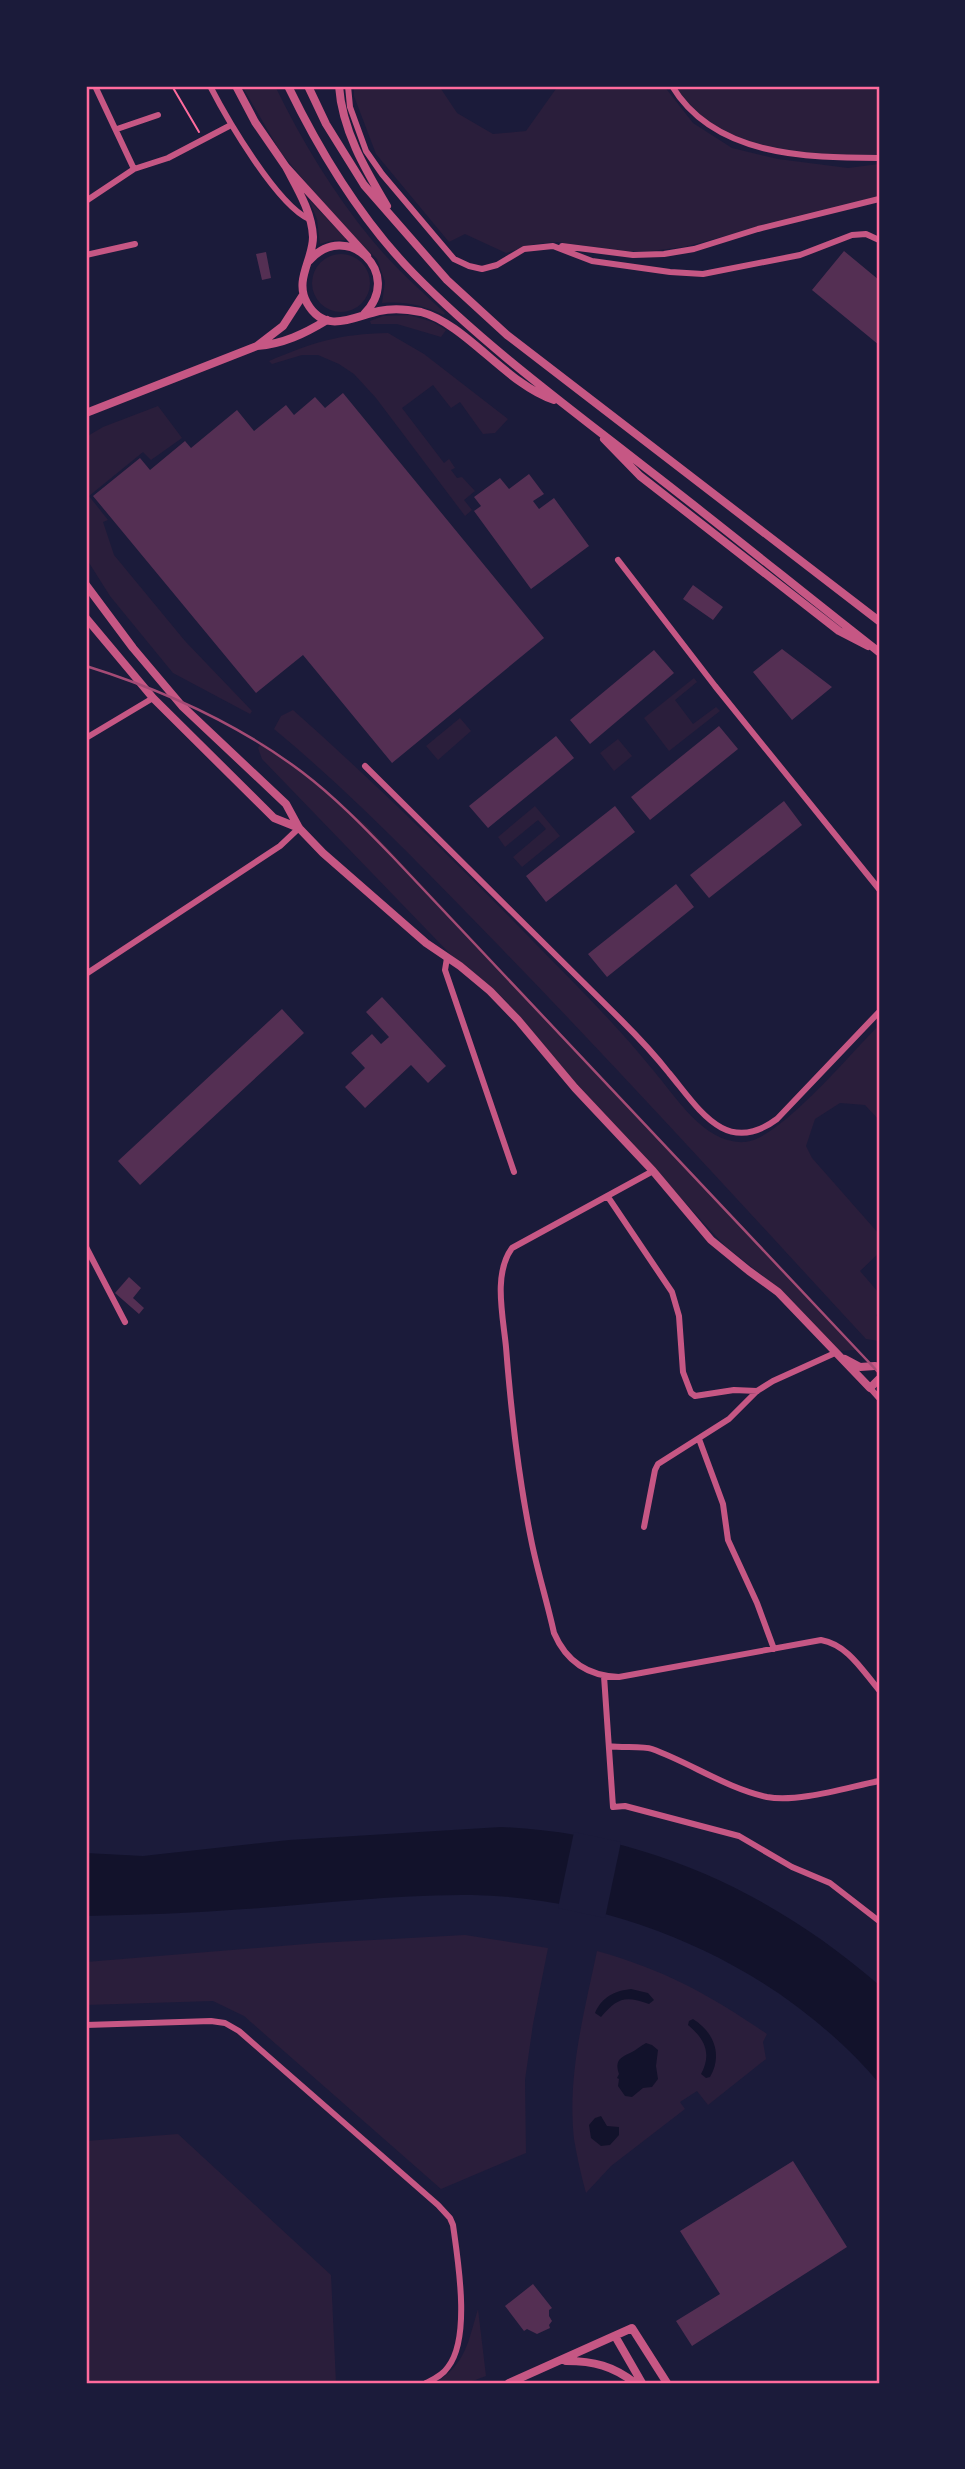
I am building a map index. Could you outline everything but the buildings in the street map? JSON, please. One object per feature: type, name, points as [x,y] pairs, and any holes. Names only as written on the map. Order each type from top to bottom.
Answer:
[{"type":"street","points":[[95,86],[134,169]]},
{"type":"street","points":[[210,86],[231,125],[295,211],[309,219]]},
{"type":"street","points":[[236,86],[286,167],[375,267],[377,294],[372,306],[362,316]]},
{"type":"street","points":[[288,86],[331,165],[367,217],[412,272],[468,326],[600,432],[608,445],[640,476],[839,631],[877,650]]},
{"type":"street","points":[[308,86],[345,157],[364,185],[447,280],[506,335],[879,621]]},
{"type":"street","points":[[339,86],[343,111],[358,153],[396,220]]},
{"type":"street","points":[[348,86],[350,107],[366,151],[390,184],[454,259],[482,269],[497,265],[524,249],[553,246],[633,255],[694,249],[755,230],[879,199]]},
{"type":"street","points":[[672,86],[689,108],[714,130],[752,146],[825,156],[879,158]]},
{"type":"street","points":[[117,128],[158,115]]},
{"type":"street","points":[[86,201],[134,169],[168,158],[231,125]]},
{"type":"street","points":[[286,167],[309,219],[313,237],[302,284],[303,295],[317,315],[339,323],[400,309],[426,314],[462,336],[536,391],[561,402]]},
{"type":"street","points":[[553,246],[592,261],[703,274],[800,255],[852,235],[866,234],[879,240]]},
{"type":"street","points":[[86,255],[135,244]]},
{"type":"street","points":[[308,262],[314,255],[331,246],[350,247],[367,256]]},
{"type":"street","points":[[257,346],[283,326],[303,295]]},
{"type":"street","points":[[86,413],[257,346],[278,344],[308,332],[327,320]]},
{"type":"street","points":[[618,560],[715,687],[879,889]]},
{"type":"street","points":[[86,585],[133,648],[182,706],[286,804],[299,828],[363,890],[426,943],[490,991],[575,1088],[653,1171],[711,1240],[778,1292],[879,1398]]},
{"type":"street","points":[[86,618],[153,698],[274,818],[299,828]]},
{"type":"street","points":[[86,738],[153,698]]},
{"type":"street","points":[[365,766],[621,1020],[654,1054],[704,1115],[727,1131],[750,1134],[762,1130],[777,1119],[879,1012]]},
{"type":"street","points":[[86,974],[280,846],[299,828]]},
{"type":"street","points":[[447,958],[445,970],[514,1171]]},
{"type":"street","points":[[653,1171],[512,1248],[506,1256],[503,1269],[502,1303],[513,1433],[531,1536],[554,1633],[567,1657],[579,1667],[619,1678],[816,1640],[832,1642],[842,1647],[879,1690]]},
{"type":"street","points":[[608,1197],[672,1292],[679,1316],[683,1371],[691,1393],[695,1396],[734,1390],[757,1391]]},
{"type":"street","points":[[86,1247],[125,1322]]},
{"type":"street","points":[[835,1353],[860,1367],[877,1365]]},
{"type":"street","points":[[643,1527],[658,1464],[729,1419],[757,1391],[835,1353]]},
{"type":"street","points":[[867,1386],[877,1365]]},
{"type":"street","points":[[867,1386],[879,1379]]},
{"type":"street","points":[[699,1439],[723,1504],[727,1540],[757,1603],[774,1649]]},
{"type":"street","points":[[604,1676],[613,1807],[625,1806],[739,1836],[792,1867],[830,1883],[879,1921]]},
{"type":"street","points":[[609,1746],[627,1749],[650,1748],[719,1780],[769,1797],[804,1796],[879,1781]]},
{"type":"street","points":[[86,2025],[211,2021],[225,2023],[240,2031],[438,2205],[453,2225],[461,2321],[457,2350],[449,2367],[426,2383]]},
{"type":"street","points":[[509,2383],[632,2328],[667,2383]]},
{"type":"street","points":[[615,2336],[642,2383]]},
{"type":"street","points":[[564,2360],[609,2366],[635,2383]]},
{"type":"path","points":[[172,86],[204,139]]},
{"type":"shaded area","points":[[242,86],[275,86],[307,147],[344,204],[380,250],[445,313],[444,315],[413,304],[382,303],[385,282],[377,259],[340,223],[281,153]]},
{"type":"shaded area","points":[[354,86],[439,86],[457,113],[493,134],[526,131],[558,86],[664,86],[693,123],[732,148],[778,159],[848,168],[879,164],[879,196],[684,247],[651,251],[622,251],[557,242],[535,244],[506,253],[465,234],[449,242],[376,154],[354,96]]},
{"type":"shaded area","points":[[674,86],[879,86],[879,158],[856,158],[752,146],[702,119]]},
{"type":"shaded area","points":[[309,200],[345,240],[320,244],[317,219]]},
{"type":"shaded area","points":[[341,254],[357,259],[365,267],[370,283],[365,299],[357,307],[341,312],[325,307],[317,299],[312,283],[317,267],[325,259]]},
{"type":"shaded area","points":[[409,315],[433,322],[446,330],[441,337],[397,324],[371,324],[370,321],[383,316]]},
{"type":"shaded area","points":[[388,333],[424,354],[508,419],[495,433],[483,434],[460,402],[451,408],[433,385],[402,408],[444,463],[449,459],[455,468],[451,470],[457,478],[462,477],[475,491],[464,500],[472,510],[465,516],[376,398],[354,374],[318,355],[302,355],[272,364],[269,361],[327,340]]},
{"type":"shaded area","points":[[158,406],[182,438],[151,460],[143,452],[89,496],[108,520],[103,522],[114,555],[185,641],[252,711],[250,714],[173,673],[110,596],[86,558],[86,437],[103,427]]},
{"type":"shaded area","points":[[694,678],[697,682],[675,700],[693,724],[716,707],[720,711],[669,751],[644,718]]},
{"type":"shaded area","points":[[293,710],[384,793],[472,879],[608,1019],[693,1117],[717,1136],[745,1142],[777,1127],[815,1092],[879,1025],[879,1120],[865,1105],[840,1103],[815,1119],[806,1146],[812,1158],[879,1234],[879,1253],[860,1271],[879,1293],[879,1312],[876,1315],[879,1320],[879,1341],[866,1339],[594,1046],[419,863],[334,781],[274,729],[281,716]]},
{"type":"shaded area","points":[[460,718],[471,731],[438,760],[426,746]]},
{"type":"shaded area","points":[[618,739],[632,756],[614,771],[600,753]]},
{"type":"shaded area","points":[[262,742],[303,772],[367,826],[856,1350],[836,1351],[777,1287],[725,1246],[586,1095],[504,999],[454,958],[262,759],[258,748]]},
{"type":"shaded area","points":[[535,806],[560,836],[522,867],[513,857],[546,829],[538,820],[505,847],[498,837]]},
{"type":"shaded area","points":[[501,1827],[554,1832],[605,1841],[655,1855],[704,1873],[795,1922],[879,1985],[879,2083],[839,2042],[795,2005],[747,1973],[696,1947],[642,1925],[586,1909],[529,1899],[444,1895],[205,1912],[86,1916],[86,1853],[143,1856],[289,1840]]},
{"type":"shaded area","points":[[465,1935],[548,1948],[525,2080],[526,2153],[441,2189],[244,2016],[213,2001],[86,2005],[86,1962],[318,1943]]},
{"type":"shaded area","points":[[597,1951],[666,1975],[746,2020],[767,2034],[763,2042],[766,2059],[708,2105],[697,2091],[680,2102],[685,2109],[611,2166],[586,2193],[574,2139],[573,2092],[582,2021]]},
{"type":"shaded area","points":[[631,1989],[648,1993],[654,2000],[649,2004],[622,2000],[601,2017],[595,2013],[609,1996]]},
{"type":"shaded area","points":[[693,2019],[706,2030],[714,2045],[716,2060],[710,2077],[706,2078],[701,2074],[706,2053],[699,2036],[688,2025]]},
{"type":"shaded area","points":[[646,2043],[658,2050],[658,2079],[652,2087],[643,2088],[632,2097],[625,2096],[618,2086],[618,2062]]},
{"type":"shaded area","points":[[601,2116],[607,2126],[619,2127],[619,2135],[610,2145],[601,2146],[591,2138],[589,2125]]},
{"type":"shaded area","points":[[178,2134],[331,2275],[336,2383],[86,2383],[86,2141]]},
{"type":"shaded area","points":[[478,2309],[486,2376],[467,2383],[435,2383],[460,2360]]},
{"type":"pier","points":[[574,1832],[621,1842],[605,1918],[558,1908]]},
{"type":"railway","points":[[86,666],[171,697],[225,723],[277,754],[326,792],[393,857],[879,1373]]}]
